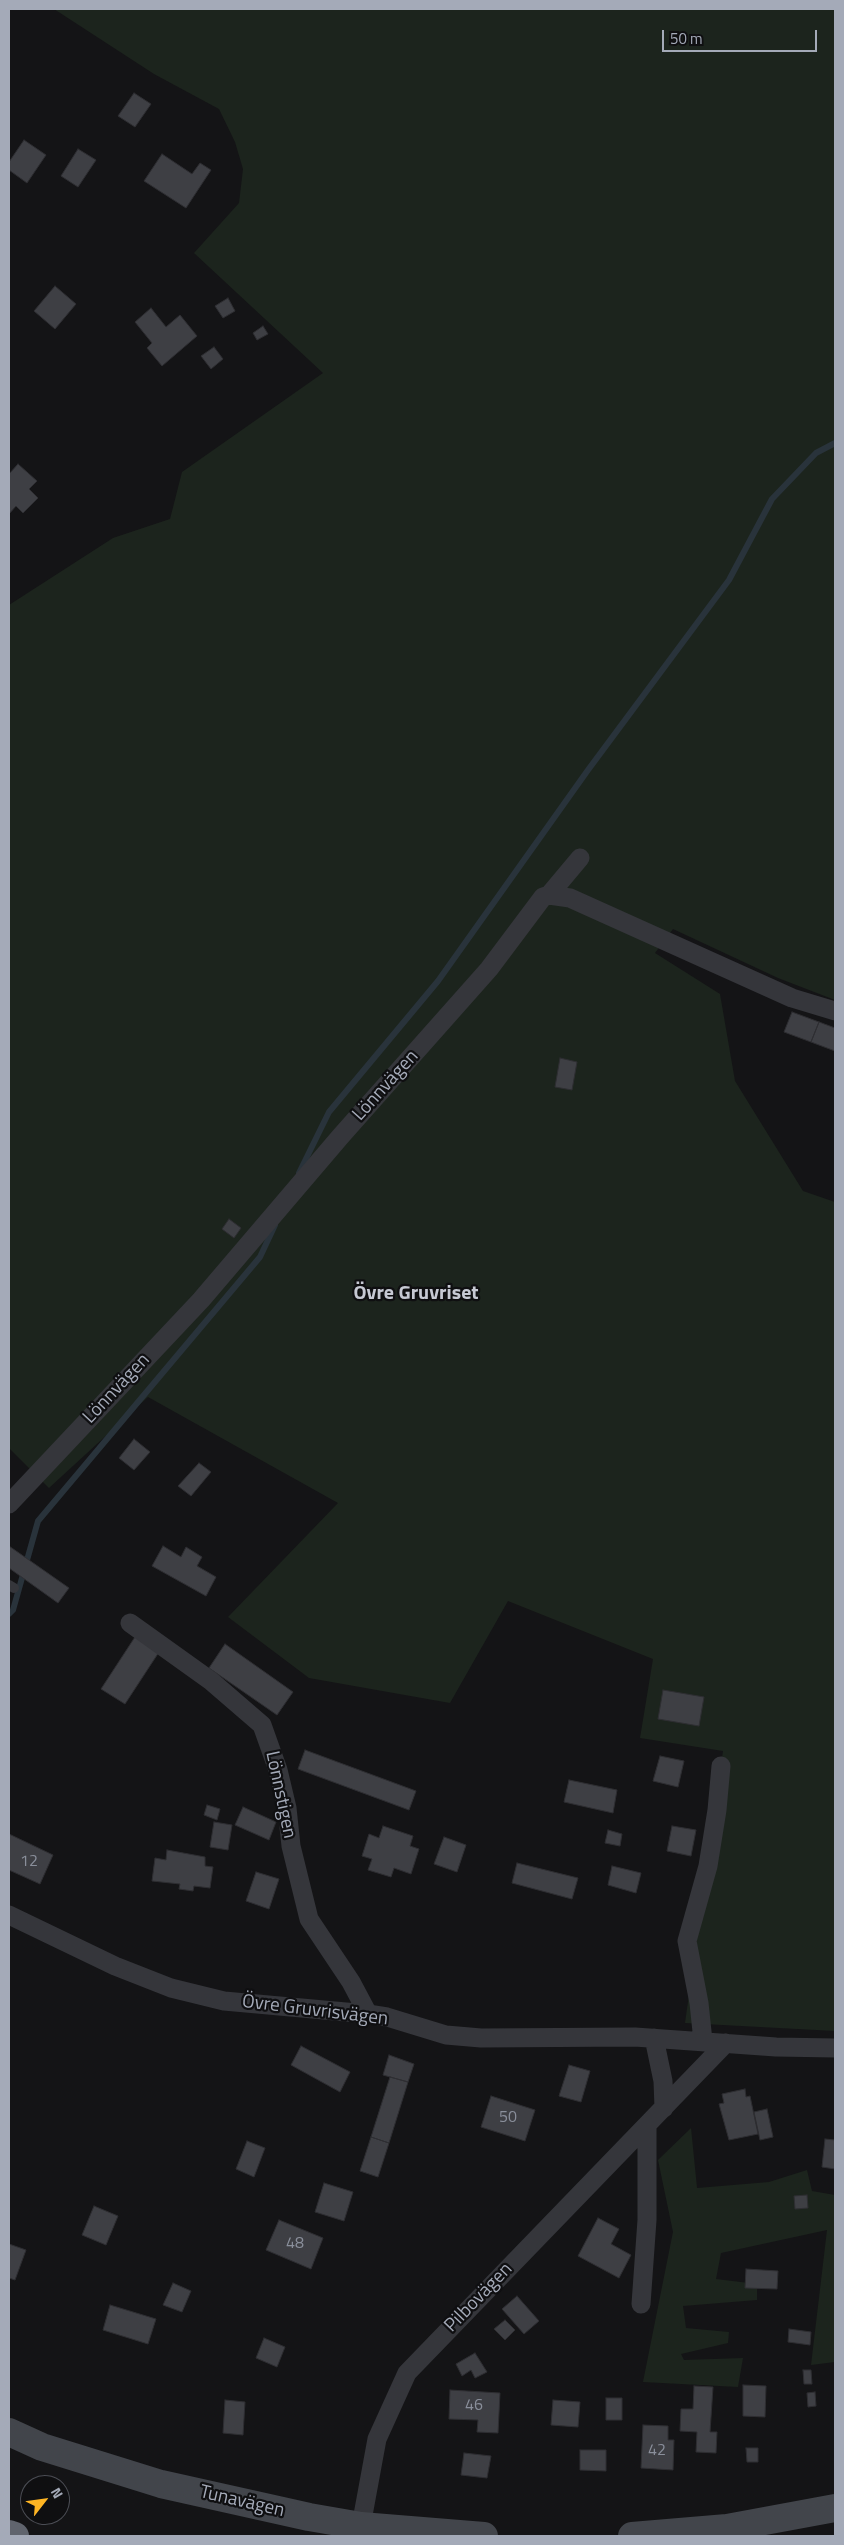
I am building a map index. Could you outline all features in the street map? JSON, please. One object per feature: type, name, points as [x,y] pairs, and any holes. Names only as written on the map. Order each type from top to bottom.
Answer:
[{"type":"highway","points":[[9,2534],[15,2536]]},
{"type":"street","name":"Lönnvägen","points":[[9,1504],[201,1300],[489,970],[543,897],[549,894],[580,858]]},
{"type":"street","points":[[549,894],[570,898],[792,998],[835,1011]]},
{"type":"street","name":"Lönnstigen","points":[[130,1622],[211,1681],[262,1725],[278,1770],[287,1808],[291,1846],[309,1919],[351,1982],[368,2014]]},
{"type":"street","points":[[702,2041],[699,2003],[687,1941],[708,1866],[717,1810],[721,1766]]},
{"type":"street","name":"Övre Gruvrisvägen","points":[[9,1915],[115,1966],[197,1996],[224,2001],[368,2014],[386,2017],[446,2035],[481,2038],[654,2038],[726,2043]]},
{"type":"street","points":[[654,2038],[663,2081],[664,2108]]},
{"type":"street","points":[[726,2043],[791,2048],[835,2048]]},
{"type":"street","name":"Pilbovägen","points":[[361,2526],[377,2439],[407,2373],[483,2292],[726,2043]]},
{"type":"street","points":[[641,2304],[647,2220],[647,2126]]},
{"type":"street","name":"Tunavägen","points":[[9,2432],[42,2447],[161,2484],[309,2517],[361,2526],[484,2536]]},
{"type":"street","points":[[632,2536],[727,2528],[835,2508]]},
{"type":"shaded area","points":[[54,9],[834,9],[835,1000],[778,978],[673,929],[655,953],[720,994],[735,1081],[803,1191],[835,1202],[835,2031],[685,2023],[723,1751],[640,1738],[653,1659],[508,1601],[450,1703],[309,1678],[228,1617],[338,1503],[148,1397],[49,1488],[9,1448],[9,605],[113,538],[170,519],[182,472],[323,373],[194,253],[239,203],[243,169],[235,142],[219,109],[154,74]]},
{"type":"shaded area","points":[[691,2128],[697,2188],[769,2182],[807,2170],[812,2191],[835,2195],[835,2362],[811,2365],[827,2230],[721,2253],[716,2279],[757,2284],[757,2300],[683,2306],[686,2328],[729,2332],[728,2343],[681,2354],[684,2360],[743,2358],[738,2387],[643,2382],[673,2232],[658,2160]]},
{"type":"building","points":[[134,93],[151,104],[135,127],[118,116]]},
{"type":"building","points":[[24,140],[46,155],[27,183],[9,170],[9,162]]},
{"type":"building","points":[[78,149],[96,160],[78,187],[61,176]]},
{"type":"building","points":[[162,154],[192,174],[200,163],[211,170],[186,208],[144,181]]},
{"type":"building","points":[[55,286],[76,304],[55,329],[34,311]]},
{"type":"building","points":[[228,298],[235,311],[223,318],[215,306]]},
{"type":"building","points":[[151,308],[166,327],[180,315],[197,336],[162,366],[147,348],[152,343],[135,322]]},
{"type":"building","points":[[263,326],[268,334],[257,340],[253,333]]},
{"type":"building","points":[[214,347],[223,359],[211,369],[201,356]]},
{"type":"building","points":[[18,464],[37,481],[29,489],[38,498],[23,513],[16,506],[9,514],[9,474]]},
{"type":"building","points":[[792,1012],[819,1022],[811,1042],[784,1032]]},
{"type":"building","points":[[819,1022],[835,1028],[835,1051],[811,1042]]},
{"type":"building","points":[[560,1058],[577,1062],[572,1090],[555,1087]]},
{"type":"building","points":[[229,1219],[241,1228],[234,1238],[222,1229]]},
{"type":"building","points":[[134,1439],[150,1452],[134,1470],[119,1458]]},
{"type":"building","points":[[199,1463],[211,1472],[191,1496],[178,1486]]},
{"type":"building","points":[[9,1546],[69,1588],[58,1603],[9,1568]]},
{"type":"building","points":[[163,1546],[181,1557],[186,1547],[202,1557],[197,1566],[216,1577],[206,1596],[152,1566]]},
{"type":"building","points":[[135,1637],[159,1652],[125,1704],[101,1689]]},
{"type":"building","points":[[225,1644],[293,1692],[277,1715],[209,1668]]},
{"type":"building","points":[[663,1690],[704,1697],[699,1726],[658,1719]]},
{"type":"building","points":[[305,1750],[416,1791],[409,1810],[298,1769]]},
{"type":"building","points":[[660,1756],[684,1761],[678,1787],[653,1781]]},
{"type":"building","points":[[569,1780],[617,1790],[613,1813],[564,1802]]},
{"type":"building","points":[[207,1805],[220,1809],[217,1820],[204,1815]]},
{"type":"building","points":[[243,1807],[276,1822],[269,1840],[235,1825]]},
{"type":"building","points":[[214,1822],[232,1825],[228,1850],[210,1847]]},
{"type":"building","points":[[383,1826],[413,1836],[410,1846],[419,1849],[411,1874],[394,1868],[391,1877],[368,1870],[372,1859],[362,1856],[369,1834],[379,1838]]},
{"type":"building","points":[[672,1826],[696,1830],[691,1856],[667,1851]]},
{"type":"building","points":[[608,1830],[622,1834],[620,1846],[605,1843]]},
{"type":"building","points":[[9,1834],[53,1855],[40,1884],[9,1870]]},
{"type":"building","points":[[444,1837],[466,1845],[457,1872],[434,1864]]},
{"type":"building","points":[[167,1850],[205,1857],[205,1866],[213,1867],[210,1888],[194,1886],[193,1891],[179,1889],[180,1884],[152,1881],[155,1858],[166,1860]]},
{"type":"building","points":[[517,1863],[578,1878],[572,1899],[512,1883]]},
{"type":"building","points":[[612,1866],[641,1873],[636,1893],[608,1885]]},
{"type":"building","points":[[256,1872],[279,1879],[269,1909],[246,1901]]},
{"type":"building","points":[[301,2046],[350,2072],[340,2092],[291,2065]]},
{"type":"building","points":[[389,2055],[414,2064],[408,2082],[383,2075]]},
{"type":"building","points":[[569,2065],[590,2071],[581,2102],[559,2096]]},
{"type":"building","points":[[390,2077],[408,2082],[389,2143],[371,2137]]},
{"type":"building","points":[[745,2089],[746,2097],[750,2096],[758,2134],[729,2140],[719,2104],[724,2103],[722,2094]]},
{"type":"building","points":[[491,2096],[535,2110],[525,2141],[481,2127]]},
{"type":"building","points":[[767,2109],[773,2137],[760,2140],[754,2112]]},
{"type":"building","points":[[371,2137],[389,2143],[378,2177],[360,2171]]},
{"type":"building","points":[[825,2139],[835,2140],[835,2169],[822,2167]]},
{"type":"building","points":[[247,2141],[265,2148],[254,2177],[236,2169]]},
{"type":"building","points":[[324,2183],[353,2192],[344,2221],[315,2212]]},
{"type":"building","points":[[807,2195],[808,2208],[795,2209],[794,2196]]},
{"type":"building","points":[[94,2206],[118,2216],[106,2245],[82,2235]]},
{"type":"building","points":[[598,2218],[619,2229],[611,2244],[631,2255],[619,2278],[578,2256]]},
{"type":"building","points":[[279,2220],[323,2238],[311,2269],[266,2250]]},
{"type":"building","points":[[9,2244],[26,2250],[15,2280],[9,2278]]},
{"type":"building","points":[[746,2269],[778,2271],[777,2289],[745,2288]]},
{"type":"building","points":[[173,2283],[191,2291],[182,2312],[163,2305]]},
{"type":"building","points":[[517,2296],[539,2321],[524,2334],[502,2309]]},
{"type":"building","points":[[110,2305],[156,2319],[148,2344],[103,2330]]},
{"type":"building","points":[[505,2320],[515,2330],[505,2340],[494,2329]]},
{"type":"building","points":[[789,2329],[811,2332],[810,2345],[788,2342]]},
{"type":"building","points":[[264,2338],[285,2347],[277,2367],[256,2358]]},
{"type":"building","points":[[475,2353],[487,2372],[475,2378],[471,2370],[462,2376],[456,2364]]},
{"type":"building","points":[[803,2370],[811,2370],[812,2384],[804,2384]]},
{"type":"building","points":[[743,2385],[766,2386],[765,2417],[743,2416]]},
{"type":"building","points":[[694,2386],[713,2387],[710,2432],[717,2432],[716,2453],[696,2452],[697,2432],[680,2431],[681,2409],[693,2409]]},
{"type":"building","points":[[450,2390],[500,2393],[498,2433],[477,2432],[478,2420],[449,2419]]},
{"type":"building","points":[[815,2392],[816,2406],[808,2407],[807,2393]]},
{"type":"building","points":[[606,2398],[622,2398],[622,2420],[606,2420]]},
{"type":"building","points":[[225,2400],[245,2402],[243,2435],[223,2433]]},
{"type":"building","points":[[553,2400],[580,2402],[578,2427],[551,2425]]},
{"type":"building","points":[[643,2425],[668,2426],[668,2440],[674,2440],[673,2470],[641,2468]]},
{"type":"building","points":[[746,2448],[758,2448],[758,2462],[747,2462]]},
{"type":"building","points":[[580,2450],[606,2450],[606,2471],[580,2470]]},
{"type":"building","points":[[464,2453],[491,2456],[487,2478],[461,2475]]},
{"type":"waterway","points":[[299,1173],[329,1112],[438,981],[588,770],[729,580],[772,499],[816,453],[835,443]]},
{"type":"waterway","points":[[9,1614],[13,1610],[38,1521],[260,1257],[275,1225]]},
{"type":"district","name":"Övre Gruvriset","points":[[416,1294]]}]
